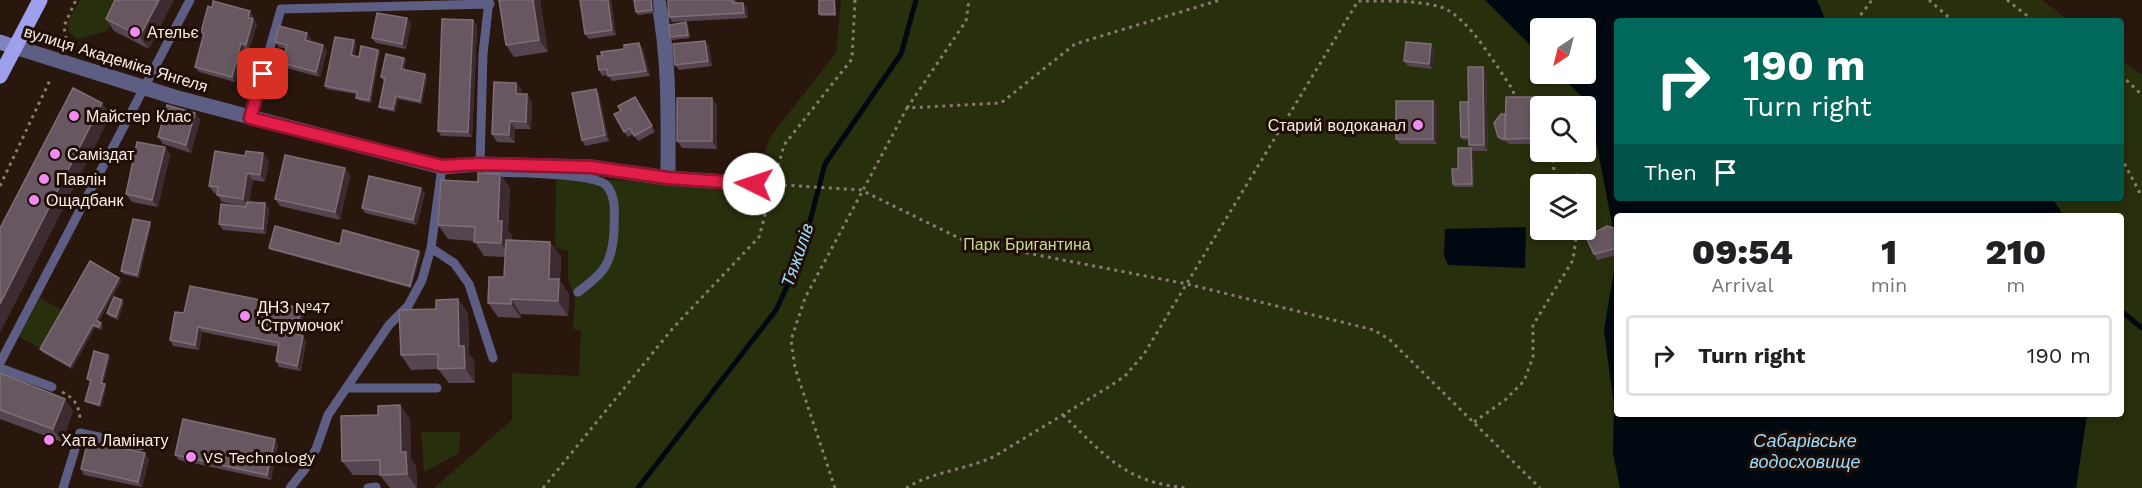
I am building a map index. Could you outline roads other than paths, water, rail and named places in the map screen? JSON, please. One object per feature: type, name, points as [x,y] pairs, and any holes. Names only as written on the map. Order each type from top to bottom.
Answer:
[{"type":"main road","points":[[0,76],[40,0]]},
{"type":"main road","name":"вулиця Академіка Янгеля","points":[[0,42],[15,47]]},
{"type":"street","points":[[658,0],[665,33],[669,75],[668,178]]},
{"type":"street","name":"вулиця Академіка Янгеля","points":[[15,47],[250,118],[442,166],[480,164],[591,167],[668,178],[754,184]]},
{"type":"lane","points":[[0,363],[190,0]]},
{"type":"lane","points":[[250,118],[281,9],[490,2],[483,54],[480,164],[489,172],[591,177],[607,185],[612,195],[613,254],[605,268],[578,292]]},
{"type":"lane","points":[[290,488],[306,469],[328,415],[389,325],[408,306],[422,280],[431,248],[442,166]]},
{"type":"lane","points":[[431,248],[454,263],[469,284],[493,358]]},
{"type":"lane","points":[[0,368],[52,387]]},
{"type":"lane","points":[[348,388],[437,388]]},
{"type":"lane","points":[[63,488],[80,433],[141,446]]},
{"type":"lane","points":[[368,488],[376,488]]},
{"type":"water","name":"Сабарівське водосховище","points":[[1485,0],[1817,0],[1825,18],[1614,18],[1614,201],[2054,201],[2062,213],[1614,213],[1614,233],[1596,140],[1596,96],[1581,96],[1569,84],[1596,84],[1596,18],[1530,18],[1530,45]]},
{"type":"water","points":[[1526,227],[1525,268],[1448,265],[1444,256],[1445,229]]},
{"type":"water","name":"Сабарівське водосховище","points":[[1614,271],[1614,406],[1604,330]]},
{"type":"water","name":"Сабарівське водосховище","points":[[1614,406],[1614,417],[2087,417],[2076,488],[1620,488],[1613,453]]},
{"type":"waterway","name":"Тяжилів","points":[[638,488],[776,310],[800,259],[825,164],[901,54],[916,0]]},
{"type":"waterway","points":[[2124,313],[2142,328]]},
{"type":"place","name":"Ательє","points":[[135,32]]},
{"type":"place","name":"Майстер Клас","points":[[74,116]]},
{"type":"place","name":"Старий водоканал","points":[[1418,125]]},
{"type":"place","name":"Саміздат","points":[[55,154]]},
{"type":"place","name":"Павлін","points":[[44,179]]},
{"type":"place","name":"Ощадбанк","points":[[34,200]]},
{"type":"place","name":"ДНЗ №47 'Струмочок'","points":[[245,316]]},
{"type":"place","name":"Хата Ламінату","points":[[49,440]]},
{"type":"place","name":"VS Technology","points":[[191,457]]},
{"type":"park label","name":"Парк Бригантина","points":[[1027,244]]}]
